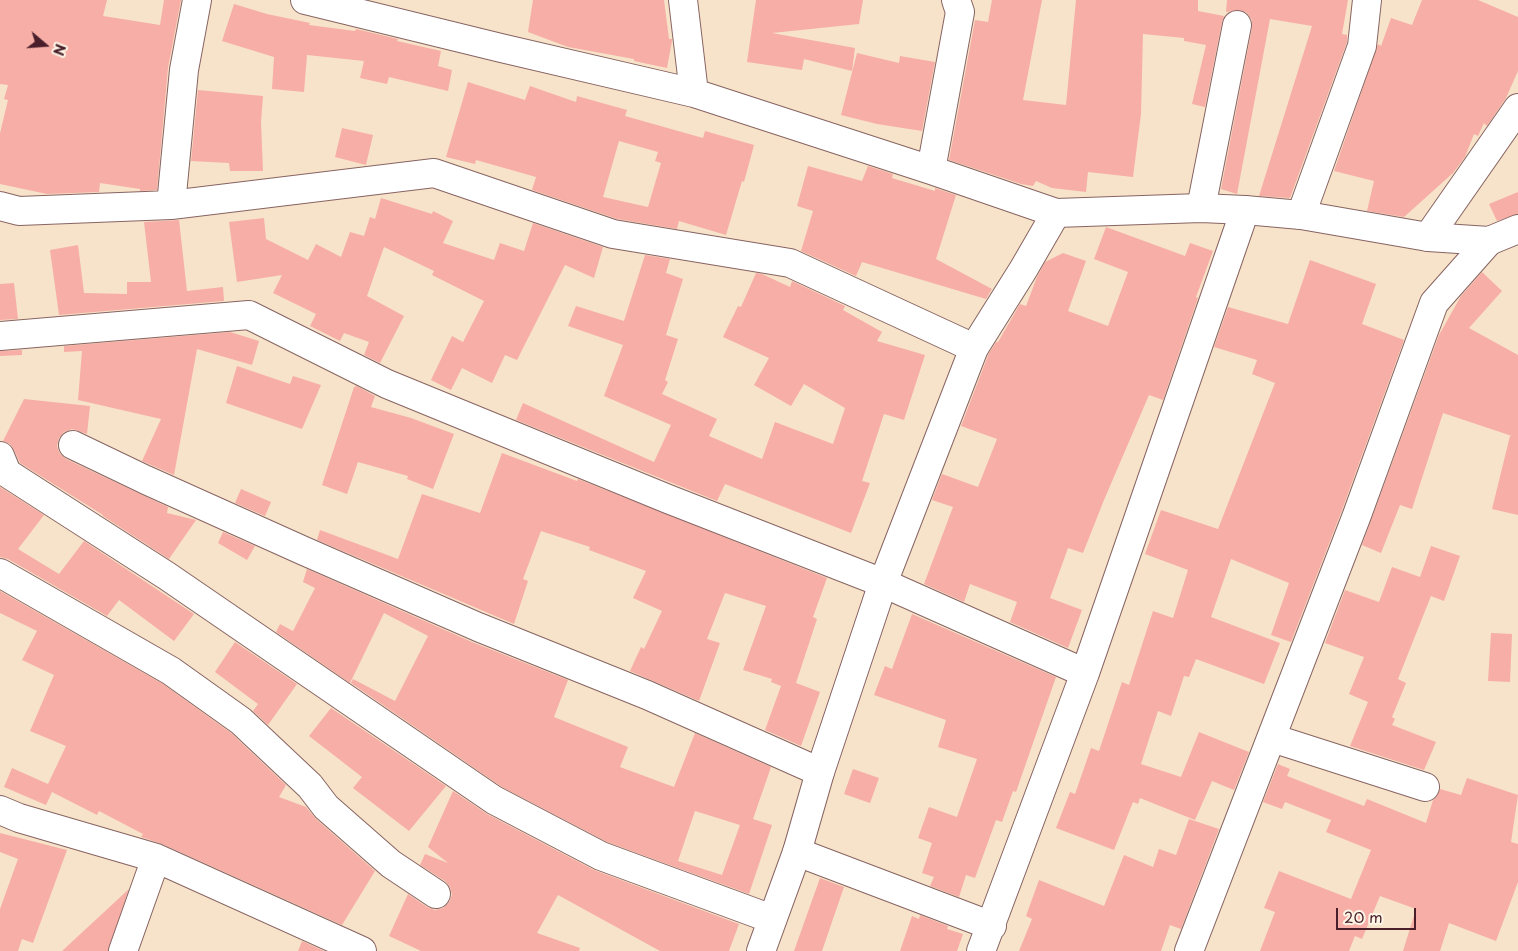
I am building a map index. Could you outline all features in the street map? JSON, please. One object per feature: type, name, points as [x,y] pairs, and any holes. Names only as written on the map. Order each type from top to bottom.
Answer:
[{"type":"street","points":[[171,205],[184,70],[197,0]]},
{"type":"street","points":[[305,0],[694,93],[1056,213],[1201,208],[1245,210],[1301,214],[1428,237],[1489,241]]},
{"type":"street","points":[[683,0],[694,93]]},
{"type":"street","points":[[930,170],[960,12],[956,0]]},
{"type":"street","points":[[1301,214],[1362,46],[1367,0]]},
{"type":"street","points":[[1201,208],[1237,25]]},
{"type":"street","points":[[1428,237],[1518,108]]},
{"type":"street","points":[[0,206],[20,211],[171,205],[434,174],[613,234],[790,263],[974,348]]},
{"type":"street","points":[[981,951],[992,926],[1085,673],[1245,210]]},
{"type":"street","points":[[761,951],[797,852],[820,772],[882,583],[974,348],[1056,213]]},
{"type":"street","points":[[1189,951],[1357,515],[1434,303],[1489,241],[1518,229]]},
{"type":"street","points":[[0,336],[249,314],[387,384],[659,495],[882,583],[1085,673]]},
{"type":"street","points":[[73,445],[304,551],[478,627],[647,695],[820,772]]},
{"type":"street","points":[[0,456],[7,473],[175,581],[494,800],[601,856],[772,919]]},
{"type":"street","points":[[0,573],[172,671],[242,721],[310,786],[326,806],[383,858],[436,894]]},
{"type":"street","points":[[1272,738],[1426,787]]},
{"type":"street","points":[[0,810],[19,818],[156,858],[362,951]]},
{"type":"street","points":[[797,852],[992,926]]},
{"type":"street","points":[[123,951],[156,858]]},
{"type":"building","points":[[0,0],[107,0],[103,16],[160,25],[164,0],[181,0],[168,68],[157,190],[140,191],[140,189],[100,183],[99,192],[47,194],[0,184],[0,133],[8,100],[4,99],[8,85],[0,84]]},
{"type":"building","points":[[533,0],[664,0],[669,39],[672,39],[667,68],[634,61],[634,59],[568,47],[528,32]]},
{"type":"building","points":[[756,0],[863,0],[859,24],[772,33],[855,48],[852,71],[804,59],[802,70],[747,62]]},
{"type":"building","points":[[992,0],[1042,0],[1023,100],[1066,105],[1076,0],[1198,0],[1198,11],[1224,16],[1205,107],[1192,104],[1206,45],[1184,41],[1184,38],[1143,34],[1141,114],[1133,177],[1088,172],[1086,192],[1052,188],[1036,181],[1033,186],[1021,184],[949,160],[975,20],[988,22]]},
{"type":"building","points":[[1227,0],[1348,0],[1342,34],[1347,35],[1347,42],[1290,198],[1259,196],[1312,26],[1270,19],[1237,194],[1221,189],[1252,20],[1247,13],[1240,10],[1226,12]]},
{"type":"building","points":[[1422,0],[1478,0],[1518,17],[1518,71],[1506,98],[1487,126],[1484,123],[1478,136],[1474,134],[1465,157],[1453,173],[1404,217],[1367,211],[1374,181],[1334,171],[1378,44],[1381,46],[1391,18],[1412,25]]},
{"type":"building","points":[[234,4],[267,14],[310,23],[309,25],[355,31],[356,29],[441,51],[438,66],[452,70],[448,91],[389,77],[387,84],[360,78],[364,61],[307,55],[304,92],[272,89],[274,57],[222,41]]},
{"type":"building","points":[[857,53],[899,63],[900,56],[935,62],[922,131],[877,124],[841,115]]},
{"type":"building","points":[[468,82],[525,100],[530,86],[576,102],[577,96],[627,110],[625,116],[703,138],[705,131],[754,145],[726,235],[679,221],[677,229],[617,219],[532,190],[536,177],[476,160],[475,164],[446,157]],"holes":[[[619,141],[658,152],[655,161],[661,163],[648,207],[603,197]]]},
{"type":"building","points":[[198,90],[263,96],[261,122],[263,171],[230,171],[229,163],[191,161]]},
{"type":"building","points":[[342,128],[373,135],[366,165],[335,157]]},
{"type":"building","points":[[808,166],[862,181],[868,166],[893,174],[892,178],[935,191],[935,188],[956,195],[936,259],[992,289],[986,299],[862,262],[856,276],[801,251],[813,211],[797,206]]},
{"type":"building","points":[[1518,192],[1518,214],[1497,221],[1489,204]]},
{"type":"building","points":[[381,198],[432,214],[433,211],[453,221],[443,243],[494,260],[500,243],[524,251],[533,223],[603,247],[594,278],[565,265],[517,360],[505,355],[492,383],[462,368],[451,390],[431,380],[452,336],[463,342],[484,301],[432,275],[434,271],[384,247],[367,296],[404,316],[380,363],[364,355],[369,342],[344,333],[340,341],[310,326],[316,314],[273,293],[282,275],[237,282],[229,222],[264,218],[266,239],[308,260],[316,244],[341,257],[350,232],[364,236],[370,217],[375,219]]},
{"type":"building","points":[[179,220],[187,291],[223,287],[224,301],[59,315],[50,250],[78,245],[84,293],[127,294],[127,282],[151,282],[144,222]]},
{"type":"building","points":[[1106,227],[1185,256],[1190,243],[1213,251],[1163,400],[1149,395],[1083,553],[1068,548],[1050,598],[1082,610],[1068,648],[1010,622],[1017,602],[970,584],[964,602],[924,584],[953,507],[932,500],[942,474],[978,487],[997,439],[961,426],[989,353],[996,342],[998,342],[1020,304],[1026,306],[1045,262],[1063,253],[1086,261],[1068,311],[1108,326],[1128,272],[1094,259]]},
{"type":"building","points":[[645,255],[670,259],[666,273],[683,279],[666,335],[678,339],[665,380],[668,382],[662,394],[717,419],[709,436],[762,459],[775,422],[833,444],[845,408],[804,384],[791,406],[754,385],[769,358],[723,337],[738,306],[741,307],[756,273],[790,287],[792,281],[845,306],[843,310],[882,332],[877,341],[925,355],[904,420],[884,414],[862,481],[870,483],[851,533],[725,484],[717,501],[516,420],[523,403],[654,462],[671,425],[604,396],[623,345],[568,326],[576,306],[624,321]]},
{"type":"building","points":[[1310,260],[1376,284],[1362,324],[1404,340],[1342,510],[1291,642],[1271,635],[1289,583],[1231,559],[1211,617],[1280,643],[1264,684],[1196,659],[1189,677],[1184,676],[1171,716],[1158,711],[1141,764],[1181,777],[1199,732],[1249,752],[1234,790],[1212,781],[1195,820],[1140,798],[1138,804],[1133,802],[1114,850],[1056,828],[1070,792],[1075,794],[1091,748],[1099,751],[1122,682],[1129,685],[1153,611],[1173,618],[1188,570],[1145,554],[1161,510],[1218,529],[1275,383],[1252,374],[1257,360],[1214,347],[1228,307],[1288,324]]},
{"type":"building","points":[[1482,272],[1502,291],[1469,328],[1518,355],[1518,515],[1492,509],[1510,436],[1512,436],[1443,413],[1412,509],[1400,505],[1381,553],[1362,545],[1439,335],[1461,296]]},
{"type":"building","points":[[14,283],[18,319],[0,320],[0,284]]},
{"type":"building","points":[[230,332],[259,341],[252,365],[197,349],[174,475],[142,461],[161,419],[78,400],[82,351],[64,352],[64,346]]},
{"type":"building","points":[[22,350],[22,355],[0,356],[0,351]]},
{"type":"building","points":[[237,366],[290,384],[293,376],[321,385],[302,429],[226,403]]},
{"type":"building","points":[[355,385],[375,396],[371,407],[411,418],[454,434],[433,489],[407,479],[408,476],[358,462],[347,494],[322,485],[354,387],[356,387]]},
{"type":"building","points":[[24,399],[90,406],[87,434],[72,429],[64,432],[59,438],[57,446],[60,454],[66,459],[168,507],[167,513],[196,520],[169,559],[20,463],[10,444],[3,441]]},
{"type":"building","points":[[502,453],[577,481],[578,479],[827,578],[813,617],[817,619],[796,683],[820,692],[801,746],[765,730],[781,686],[771,682],[772,679],[743,670],[766,606],[725,593],[707,639],[720,643],[699,701],[630,671],[641,647],[644,649],[662,611],[633,598],[646,571],[589,550],[590,547],[541,531],[523,579],[528,581],[514,624],[317,540],[320,530],[398,559],[422,494],[480,513]]},
{"type":"building","points":[[0,487],[44,515],[18,549],[59,574],[84,541],[194,614],[174,641],[119,600],[107,616],[8,559],[0,557]]},
{"type":"building","points":[[241,489],[271,502],[265,516],[235,503]]},
{"type":"building","points":[[223,532],[255,546],[247,560],[218,543]]},
{"type":"building","points":[[1431,546],[1460,556],[1444,601],[1431,596],[1398,679],[1406,683],[1392,717],[1395,719],[1392,725],[1436,742],[1424,770],[1350,746],[1368,702],[1349,694],[1364,657],[1325,643],[1345,590],[1379,602],[1392,567],[1420,577]]},
{"type":"building","points":[[307,569],[472,642],[568,680],[554,717],[628,747],[620,767],[674,787],[695,733],[771,767],[753,819],[772,825],[749,894],[607,842],[502,787],[351,683],[353,679],[395,701],[428,636],[384,613],[350,683],[276,632],[280,624],[293,631],[315,588],[303,582]],"holes":[[[695,811],[740,825],[722,875],[678,861]]]},
{"type":"building","points":[[0,591],[163,684],[231,733],[286,785],[279,797],[306,807],[316,819],[375,871],[342,925],[162,844],[141,837],[143,834],[99,811],[97,815],[52,792],[46,805],[4,787],[12,768],[48,784],[66,746],[30,731],[54,675],[22,660],[37,631],[0,613]]},
{"type":"building","points":[[912,614],[1056,677],[1016,792],[1013,791],[1002,822],[996,820],[975,878],[966,875],[959,897],[930,886],[934,877],[922,873],[932,843],[918,838],[929,807],[957,817],[977,759],[938,747],[946,720],[874,695],[885,666],[892,669]]},
{"type":"building","points":[[1491,633],[1512,634],[1510,682],[1488,681]]},
{"type":"building","points":[[235,642],[297,684],[268,725],[253,711],[258,704],[215,672]]},
{"type":"building","points":[[331,708],[446,786],[409,831],[353,788],[362,777],[309,736]]},
{"type":"building","points":[[1278,764],[1290,769],[1287,776],[1364,806],[1367,799],[1426,823],[1433,800],[1440,789],[1461,795],[1467,778],[1518,795],[1511,842],[1518,844],[1518,882],[1496,941],[1449,923],[1440,951],[1403,951],[1416,909],[1380,896],[1362,939],[1355,936],[1349,951],[1260,951],[1275,912],[1264,908],[1279,871],[1351,899],[1371,850],[1326,832],[1331,820],[1285,802],[1282,809],[1263,802]]},
{"type":"building","points":[[853,769],[879,778],[870,803],[844,794]]},
{"type":"building","points":[[453,791],[487,814],[594,870],[739,924],[729,951],[660,951],[558,895],[537,933],[580,948],[579,951],[421,951],[389,936],[408,894],[435,910],[443,908],[449,902],[452,895],[450,887],[445,881],[420,865],[425,854],[448,863],[428,847]]},
{"type":"building","points":[[1189,819],[1219,829],[1181,929],[1170,925],[1161,951],[1019,951],[1032,919],[1026,916],[1039,880],[1104,906],[1124,855],[1153,867],[1159,849],[1176,855]]},
{"type":"building","points":[[0,833],[67,850],[33,943],[22,939],[18,951],[0,951],[0,909],[18,859],[0,852]]},
{"type":"building","points":[[820,878],[844,887],[822,951],[794,951]]},
{"type":"building","points":[[129,889],[108,951],[62,951]]},
{"type":"building","points":[[920,915],[948,926],[947,929],[963,934],[957,951],[900,951],[912,916],[919,919]]},
{"type":"building","points":[[302,941],[324,951],[298,951]]}]
